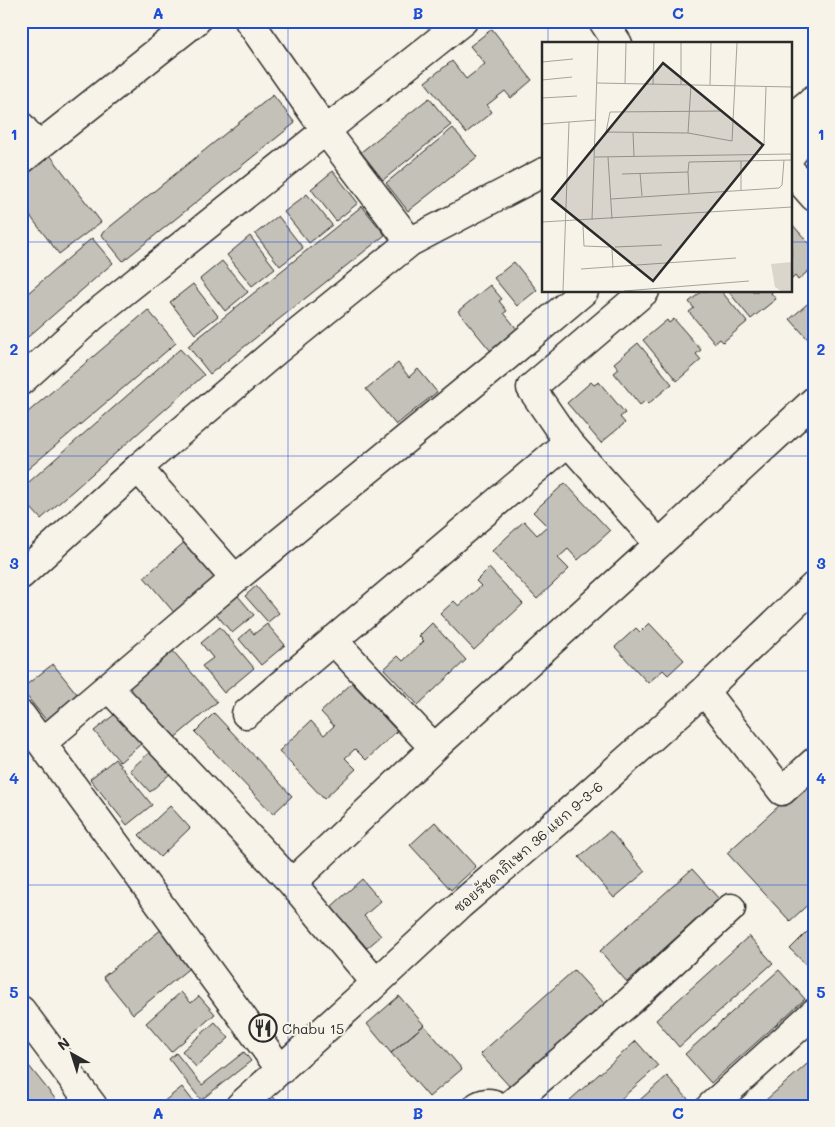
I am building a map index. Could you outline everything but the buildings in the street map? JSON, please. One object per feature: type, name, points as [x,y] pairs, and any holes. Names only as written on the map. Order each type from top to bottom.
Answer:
[{"type":"street","points":[[249,21],[326,131],[410,242]]},
{"type":"street","points":[[21,381],[92,317],[463,21]]},
{"type":"street","points":[[603,21],[617,42]]},
{"type":"street","points":[[27,144],[181,26]]},
{"type":"street","points":[[792,117],[814,99]]},
{"type":"street","points":[[792,154],[803,139],[814,130]]},
{"type":"street","points":[[792,172],[814,197]]},
{"type":"street","points":[[21,576],[138,468],[278,349],[410,242],[542,173]]},
{"type":"street","points":[[42,743],[235,579],[583,292]]},
{"type":"street","points":[[644,292],[531,388],[568,442],[659,544]]},
{"type":"street","points":[[292,883],[434,748],[814,401]]},
{"type":"street","points":[[246,714],[568,442]]},
{"type":"street","points":[[138,468],[235,579]]},
{"type":"street","name":"ซอยรัชดาภิเษก 36 แยก 9-3-6","points":[[240,1106],[460,905],[704,691],[814,586]]},
{"type":"street","points":[[333,640],[434,748]]},
{"type":"street","points":[[108,686],[292,883],[376,983]]},
{"type":"street","points":[[704,691],[782,791],[814,762]]},
{"type":"street","points":[[21,715],[281,1070]]},
{"type":"street","points":[[509,1106],[629,1002],[731,908]]},
{"type":"street","points":[[21,1010],[93,1106]]},
{"type":"street","points":[[711,1106],[814,1013]]},
{"type":"street","points":[[478,1106],[487,1102],[498,1106]]},
{"type":"place","name":"Chabu 15","points":[[263,1028]]}]
